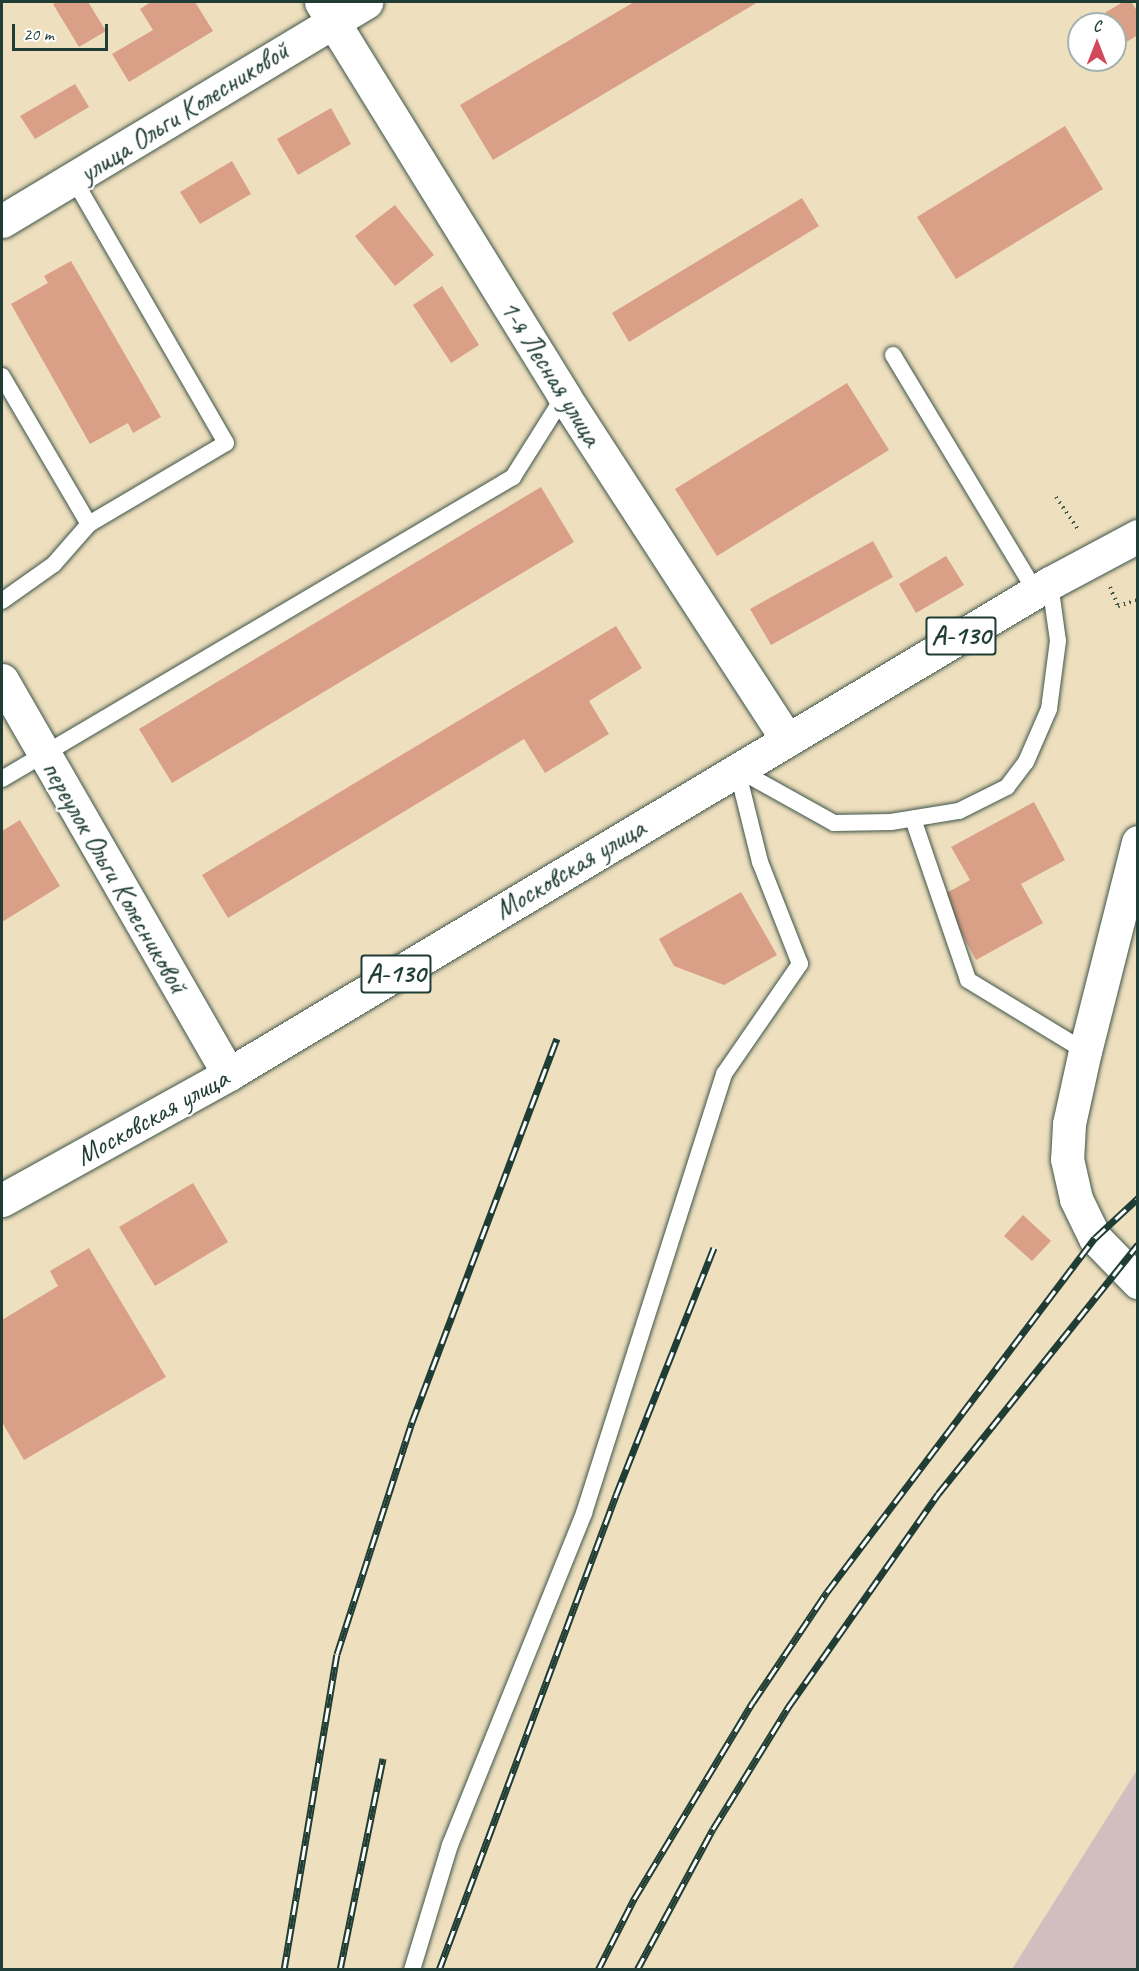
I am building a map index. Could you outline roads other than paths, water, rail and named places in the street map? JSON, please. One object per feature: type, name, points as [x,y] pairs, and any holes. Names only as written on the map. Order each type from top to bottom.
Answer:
[{"type":"street","name":"улица Ольги Колесниковой","points":[[2,221],[74,180],[327,11],[366,2]]},
{"type":"street","name":"1-я Лесная улица","points":[[327,11],[564,396],[787,740]]},
{"type":"street","name":"Московская улица","points":[[2,1200],[229,1074],[1043,587],[1137,536]]},
{"type":"street","name":"переулок Ольги Колесниковой","points":[[2,680],[229,1074]]},
{"type":"street","points":[[1137,842],[1085,1051],[1069,1124],[1067,1159],[1076,1199],[1095,1238],[1137,1282]]},
{"type":"lane","points":[[2,601],[54,564],[89,524],[226,443],[74,180]]},
{"type":"lane","points":[[736,770],[834,823],[913,819],[959,812],[1007,787],[1026,762],[1049,709],[1058,641],[1043,587],[893,355]]},
{"type":"lane","points":[[2,376],[89,524]]},
{"type":"lane","points":[[2,779],[513,477],[564,396]]},
{"type":"lane","points":[[412,1970],[450,1845],[584,1513],[724,1074],[800,964],[760,862],[736,770]]},
{"type":"lane","points":[[913,819],[968,980],[1085,1051]]},
{"type":"railway","points":[[284,1970],[337,1654],[412,1422],[557,1038]]},
{"type":"railway","points":[[598,1970],[634,1899],[753,1702],[827,1592],[1095,1238],[1138,1198]]},
{"type":"railway","points":[[637,1970],[713,1829],[789,1706],[938,1494],[1138,1244]]},
{"type":"railway","points":[[439,1970],[616,1495],[714,1248]]},
{"type":"railway","points":[[340,1970],[383,1758]]}]
